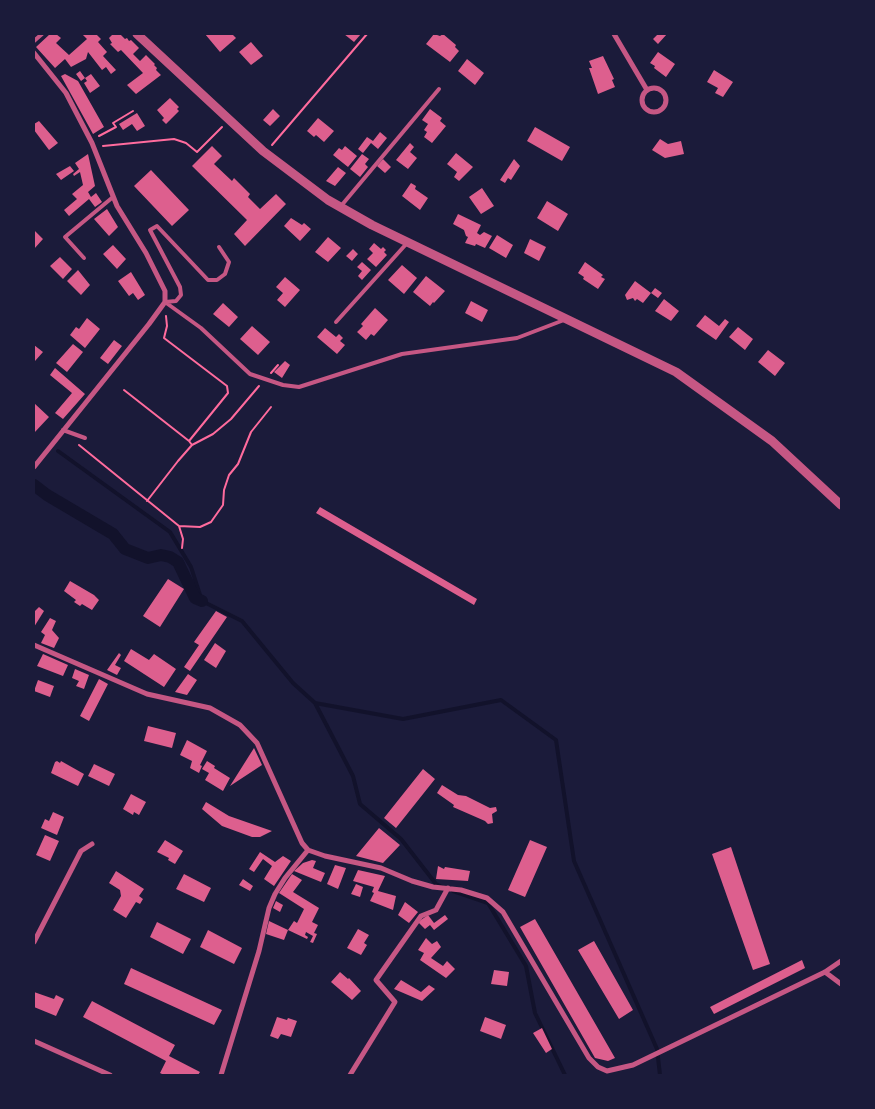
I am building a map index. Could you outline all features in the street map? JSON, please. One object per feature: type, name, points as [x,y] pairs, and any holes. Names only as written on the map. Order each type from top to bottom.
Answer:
[{"type":"street","points":[[137,34],[229,121],[266,153],[328,200],[372,225],[676,372],[743,418],[772,441],[841,505]]},
{"type":"street","points":[[614,34],[647,90]]},
{"type":"street","points":[[34,53],[66,93],[92,145],[113,197],[165,291],[165,302],[34,466]]},
{"type":"street","points":[[655,88],[662,92],[666,99],[661,110],[654,112],[644,107],[642,96],[647,90],[655,88]]},
{"type":"street","points":[[34,645],[147,694],[210,708],[240,725],[258,743],[302,843],[308,850],[324,856],[380,868],[433,887],[461,890],[487,898],[503,912],[589,1058],[598,1067],[607,1070],[633,1065],[825,972],[841,961]]},
{"type":"street","points":[[34,942],[81,851],[92,844]]},
{"type":"street","points":[[221,1075],[259,951],[269,908],[275,894],[308,850]]},
{"type":"street","points":[[350,1075],[395,1002],[376,980],[421,916],[436,910],[448,888]]},
{"type":"street","points":[[825,972],[841,984]]},
{"type":"street","points":[[34,1041],[110,1075]]},
{"type":"lane","points":[[34,41],[42,34]]},
{"type":"lane","points":[[341,207],[439,89]]},
{"type":"lane","points":[[84,258],[65,237],[113,197]]},
{"type":"lane","points":[[165,302],[176,301],[181,295],[180,287],[150,230],[157,226],[208,280],[217,280],[225,274],[229,262],[220,247]]},
{"type":"lane","points":[[336,322],[408,242]]},
{"type":"lane","points":[[165,302],[201,328],[250,374],[283,385],[299,387],[402,354],[517,338],[567,319]]},
{"type":"lane","points":[[63,430],[85,438]]},
{"type":"path","points":[[266,153],[367,34]]},
{"type":"path","points":[[92,145],[99,136],[116,127],[113,123],[133,111]]},
{"type":"path","points":[[92,145],[174,139],[186,143],[196,152],[229,121]]},
{"type":"path","points":[[166,310],[167,326],[164,338],[227,386],[228,393],[189,441]]},
{"type":"path","points":[[147,502],[178,461],[192,446],[213,434],[231,419],[278,364]]},
{"type":"path","points":[[124,390],[189,441],[192,446]]},
{"type":"path","points":[[79,445],[179,526],[200,527],[211,522],[218,514],[223,505],[224,490],[229,475],[238,464],[251,432],[270,407]]},
{"type":"path","points":[[179,526],[183,539],[182,548]]},
{"type":"building","points":[[50,34],[56,34],[61,38],[56,43],[69,55],[87,39],[82,34],[96,34],[101,39],[98,42],[107,52],[103,56],[116,70],[111,74],[106,67],[102,70],[88,52],[86,59],[71,67],[65,59],[55,68],[36,47]]},
{"type":"building","points":[[113,34],[120,34],[125,39],[131,40],[139,48],[133,54],[140,61],[146,55],[155,64],[156,70],[161,75],[136,94],[127,85],[143,73],[121,50],[118,52],[110,44],[112,43],[109,38]]},
{"type":"building","points":[[205,34],[232,34],[236,38],[220,52]]},
{"type":"building","points":[[344,34],[361,34],[354,42]]},
{"type":"building","points":[[434,34],[440,36],[443,34],[456,45],[455,47],[459,51],[450,62],[426,44]]},
{"type":"building","points":[[658,34],[667,34],[658,44],[653,39]]},
{"type":"building","points":[[251,42],[263,56],[251,65],[239,52]]},
{"type":"building","points":[[658,52],[675,64],[666,77],[650,63]]},
{"type":"building","points":[[603,56],[614,79],[612,80],[615,87],[598,94],[589,68],[592,68],[589,61]]},
{"type":"building","points":[[467,59],[484,73],[475,85],[458,71]]},
{"type":"building","points":[[714,70],[733,82],[723,97],[715,93],[718,88],[707,82]]},
{"type":"building","points":[[80,71],[85,78],[81,81],[76,74]]},
{"type":"building","points":[[65,74],[78,81],[104,127],[93,134],[61,76]]},
{"type":"building","points":[[91,74],[100,86],[90,93],[84,83],[87,81],[85,78]]},
{"type":"building","points":[[170,98],[179,107],[177,109],[179,111],[166,124],[162,120],[164,118],[157,110]]},
{"type":"building","points":[[273,109],[280,116],[270,126],[263,120]]},
{"type":"building","points":[[430,109],[442,118],[440,121],[446,126],[432,143],[424,137],[427,132],[424,130],[428,124],[422,120]]},
{"type":"building","points":[[137,113],[145,126],[137,131],[132,124],[123,130],[119,124]]},
{"type":"building","points":[[318,118],[334,131],[324,142],[316,135],[314,137],[307,131]]},
{"type":"building","points":[[39,121],[58,143],[49,150],[34,130],[34,124]]},
{"type":"building","points":[[535,127],[570,147],[562,161],[527,141]]},
{"type":"building","points":[[380,132],[387,138],[378,149],[371,143],[363,153],[358,149],[367,137],[373,141]]},
{"type":"building","points":[[660,139],[668,144],[681,141],[684,154],[665,158],[652,150]]},
{"type":"building","points":[[410,143],[414,147],[410,152],[417,158],[408,169],[396,160]]},
{"type":"building","points":[[212,146],[222,156],[214,164],[232,181],[234,178],[250,194],[248,197],[260,209],[276,194],[286,204],[245,246],[234,234],[247,220],[192,166]]},
{"type":"building","points":[[345,146],[357,156],[348,167],[333,155],[339,148],[342,150]]},
{"type":"building","points":[[456,153],[473,167],[459,181],[454,177],[457,172],[447,164]]},
{"type":"building","points":[[88,154],[95,186],[88,192],[91,197],[96,193],[102,202],[95,207],[89,199],[69,216],[64,210],[77,199],[72,194],[83,185],[80,172],[74,176],[73,174],[79,169],[75,163]]},
{"type":"building","points":[[362,154],[369,159],[365,164],[368,167],[360,177],[350,169]]},
{"type":"building","points":[[383,159],[391,167],[385,173],[377,166]]},
{"type":"building","points":[[514,159],[520,166],[511,180],[508,178],[505,183],[500,180]]},
{"type":"building","points":[[70,166],[74,171],[61,180],[56,174]]},
{"type":"building","points":[[338,167],[346,173],[335,186],[326,181]]},
{"type":"building","points":[[151,170],[189,210],[172,226],[134,186]]},
{"type":"building","points":[[411,183],[416,186],[415,189],[428,198],[420,210],[402,196]]},
{"type":"building","points":[[482,188],[494,206],[481,214],[469,197]]},
{"type":"building","points":[[547,201],[568,214],[558,231],[537,218]]},
{"type":"building","points":[[107,209],[118,227],[109,236],[94,219]]},
{"type":"building","points":[[458,214],[481,225],[477,233],[480,235],[484,232],[492,236],[485,248],[476,244],[475,246],[465,243],[468,237],[464,230],[453,224]]},
{"type":"building","points":[[291,218],[302,225],[304,223],[311,229],[300,241],[284,226]]},
{"type":"building","points":[[34,230],[43,239],[34,249]]},
{"type":"building","points":[[497,235],[513,245],[506,258],[489,248]]},
{"type":"building","points":[[328,237],[341,248],[328,262],[315,252]]},
{"type":"building","points":[[530,239],[546,247],[539,261],[524,253]]},
{"type":"building","points":[[374,243],[381,249],[383,247],[387,255],[376,267],[367,259],[373,253],[369,249]]},
{"type":"building","points":[[113,245],[126,259],[117,269],[103,254]]},
{"type":"building","points":[[353,249],[358,254],[352,261],[346,256]]},
{"type":"building","points":[[60,257],[72,269],[63,279],[50,266]]},
{"type":"building","points":[[362,262],[371,270],[362,280],[358,276],[362,271],[357,267]]},
{"type":"building","points":[[585,262],[603,275],[601,277],[605,279],[598,289],[583,279],[584,277],[578,273]]},
{"type":"building","points":[[402,265],[417,278],[404,294],[388,280]]},
{"type":"building","points":[[78,270],[90,285],[81,295],[67,281]]},
{"type":"building","points":[[131,272],[145,295],[138,300],[133,293],[129,296],[118,281]]},
{"type":"building","points":[[426,276],[445,291],[430,306],[413,292]]},
{"type":"building","points":[[285,277],[300,290],[285,307],[277,300],[283,293],[276,287]]},
{"type":"building","points":[[635,281],[651,293],[643,303],[637,299],[635,301],[633,298],[627,300],[625,295]]},
{"type":"building","points":[[655,288],[662,293],[658,298],[651,293]]},
{"type":"building","points":[[664,299],[679,311],[671,321],[655,311]]},
{"type":"building","points":[[471,301],[488,310],[482,322],[465,313]]},
{"type":"building","points":[[223,303],[238,317],[229,327],[213,314]]},
{"type":"building","points":[[375,308],[388,320],[374,336],[371,334],[366,340],[357,332],[363,326],[361,324]]},
{"type":"building","points":[[705,315],[719,326],[725,319],[729,322],[716,340],[696,326]]},
{"type":"building","points":[[87,318],[100,329],[85,348],[70,335],[76,327],[79,329]]},
{"type":"building","points":[[252,326],[270,342],[258,355],[240,339]]},
{"type":"building","points":[[738,327],[753,339],[745,350],[729,337]]},
{"type":"building","points":[[325,328],[336,337],[339,334],[343,338],[340,341],[345,345],[337,354],[317,337]]},
{"type":"building","points":[[114,340],[122,346],[108,364],[100,358]]},
{"type":"building","points":[[73,344],[83,352],[67,372],[56,363]]},
{"type":"building","points":[[34,345],[43,352],[35,361],[34,361]]},
{"type":"building","points":[[768,350],[785,363],[775,376],[758,362]]},
{"type":"building","points":[[285,361],[290,365],[282,378],[274,372]]},
{"type":"building","points":[[55,368],[85,394],[63,419],[55,413],[72,393],[50,375]]},
{"type":"building","points":[[34,403],[49,417],[34,433]]},
{"type":"building","points":[[320,507],[477,599],[474,605],[316,513]]},
{"type":"building","points":[[168,579],[184,589],[160,627],[143,616]]},
{"type":"building","points":[[70,581],[99,600],[92,610],[74,602],[76,600],[64,591]]},
{"type":"building","points":[[39,607],[44,611],[34,627],[34,610]]},
{"type":"building","points":[[216,611],[227,617],[190,671],[184,667],[199,645],[194,642]]},
{"type":"building","points":[[50,618],[56,621],[52,630],[59,638],[54,648],[41,643],[45,635],[41,632]]},
{"type":"building","points":[[215,643],[226,651],[216,668],[204,660]]},
{"type":"building","points":[[131,649],[149,660],[154,654],[176,669],[164,687],[124,661]]},
{"type":"building","points":[[119,653],[121,655],[115,665],[121,668],[117,675],[107,670]]},
{"type":"building","points":[[43,654],[68,665],[63,676],[37,666]]},
{"type":"building","points":[[75,669],[89,675],[84,689],[76,686],[79,681],[72,678]]},
{"type":"building","points":[[188,674],[197,680],[187,695],[175,692]]},
{"type":"building","points":[[99,679],[108,684],[89,721],[80,716]]},
{"type":"building","points":[[38,680],[54,686],[50,697],[34,691]]},
{"type":"building","points":[[148,726],[176,733],[172,748],[144,741]]},
{"type":"building","points":[[187,740],[207,751],[200,765],[202,766],[199,773],[190,768],[192,761],[180,755]]},
{"type":"building","points":[[254,748],[262,765],[230,786]]},
{"type":"building","points":[[57,761],[60,763],[61,761],[84,774],[78,786],[51,773]]},
{"type":"building","points":[[207,761],[230,778],[223,791],[205,780],[209,773],[202,769]]},
{"type":"building","points":[[94,764],[115,774],[109,786],[88,776]]},
{"type":"building","points":[[423,769],[435,779],[396,828],[384,818]]},
{"type":"building","points":[[442,785],[458,795],[466,796],[490,808],[496,807],[497,811],[492,814],[493,823],[488,824],[453,807],[454,805],[437,793]]},
{"type":"building","points":[[131,794],[146,802],[139,815],[134,812],[133,815],[123,809]]},
{"type":"building","points":[[206,802],[229,816],[272,831],[260,837],[252,837],[222,826],[202,809]]},
{"type":"building","points":[[53,812],[64,817],[57,835],[41,828],[45,819],[49,821]]},
{"type":"building","points":[[379,828],[400,845],[383,863],[356,856]]},
{"type":"building","points":[[45,835],[59,841],[50,861],[36,855]]},
{"type":"building","points":[[165,840],[183,851],[175,864],[168,860],[169,858],[157,852]]},
{"type":"building","points":[[530,840],[547,847],[525,897],[508,890]]},
{"type":"building","points":[[731,847],[770,964],[753,970],[712,854]]},
{"type":"building","points":[[260,852],[275,862],[283,856],[291,861],[274,886],[264,879],[272,866],[263,859],[254,872],[249,869]]},
{"type":"building","points":[[312,860],[316,861],[313,868],[325,873],[321,882],[294,871],[303,863]]},
{"type":"building","points":[[335,865],[346,868],[338,889],[327,884]]},
{"type":"building","points":[[438,866],[444,869],[445,867],[470,871],[468,881],[436,879]]},
{"type":"building","points":[[358,870],[385,876],[378,891],[396,896],[393,910],[370,901],[374,893],[372,892],[374,887],[353,881]]},
{"type":"building","points":[[116,871],[144,889],[139,896],[143,899],[140,904],[136,902],[126,918],[113,910],[121,896],[120,890],[109,883]]},
{"type":"building","points":[[184,874],[211,888],[204,902],[176,889]]},
{"type":"building","points":[[292,874],[302,880],[293,892],[319,908],[312,922],[318,925],[314,933],[317,934],[313,943],[310,942],[313,936],[306,932],[307,939],[288,930],[294,921],[297,923],[304,909],[279,893]]},
{"type":"building","points":[[243,879],[253,886],[250,891],[239,885]]},
{"type":"building","points":[[356,884],[363,887],[360,897],[351,894]]},
{"type":"building","points":[[276,901],[283,905],[280,912],[273,908]]},
{"type":"building","points":[[405,902],[418,912],[409,923],[398,915]]},
{"type":"building","points":[[428,915],[434,923],[445,915],[448,919],[434,930],[430,925],[425,929],[418,922]]},
{"type":"building","points":[[535,919],[615,1058],[608,1061],[595,1058],[520,927]]},
{"type":"building","points":[[269,921],[288,930],[284,940],[266,934]]},
{"type":"building","points":[[157,922],[191,939],[183,954],[150,937]]},
{"type":"building","points":[[358,929],[369,935],[364,943],[367,945],[361,955],[347,948]]},
{"type":"building","points":[[208,930],[242,948],[234,964],[200,947]]},
{"type":"building","points":[[426,938],[432,944],[437,941],[441,947],[431,958],[443,966],[447,961],[455,969],[446,978],[420,960],[424,953],[418,950]]},
{"type":"building","points":[[594,941],[633,1010],[619,1019],[578,950]]},
{"type":"building","points":[[802,960],[805,968],[714,1014],[710,1007]]},
{"type":"building","points":[[131,968],[222,1010],[214,1025],[124,984]]},
{"type":"building","points":[[494,970],[509,972],[507,986],[491,984]]},
{"type":"building","points":[[340,972],[349,978],[361,991],[352,1000],[331,982]]},
{"type":"building","points":[[401,980],[421,992],[429,985],[435,989],[422,1001],[394,989]]},
{"type":"building","points":[[34,992],[54,999],[56,995],[64,999],[56,1016],[34,1007]]},
{"type":"building","points":[[92,1001],[175,1045],[169,1056],[200,1072],[198,1075],[164,1075],[160,1073],[166,1061],[83,1017]]},
{"type":"building","points":[[277,1017],[297,1021],[291,1037],[281,1034],[278,1039],[270,1036]]},
{"type":"building","points":[[485,1017],[506,1025],[501,1039],[480,1031]]},
{"type":"building","points":[[542,1028],[552,1049],[546,1053],[533,1033]]},
{"type":"waterway","points":[[58,451],[170,532],[191,567],[202,601],[242,621],[293,683],[315,703],[353,776],[360,804],[401,839],[436,884],[442,887]]},
{"type":"waterway","points":[[34,485],[47,495],[113,534],[125,549],[148,558],[161,555],[170,557],[178,562],[195,598],[202,601]]},
{"type":"waterway","points":[[315,703],[403,719],[501,700],[556,740],[574,861],[657,1049],[660,1075]]},
{"type":"waterway","points":[[453,891],[488,903],[526,966],[535,1013],[565,1075]]}]
